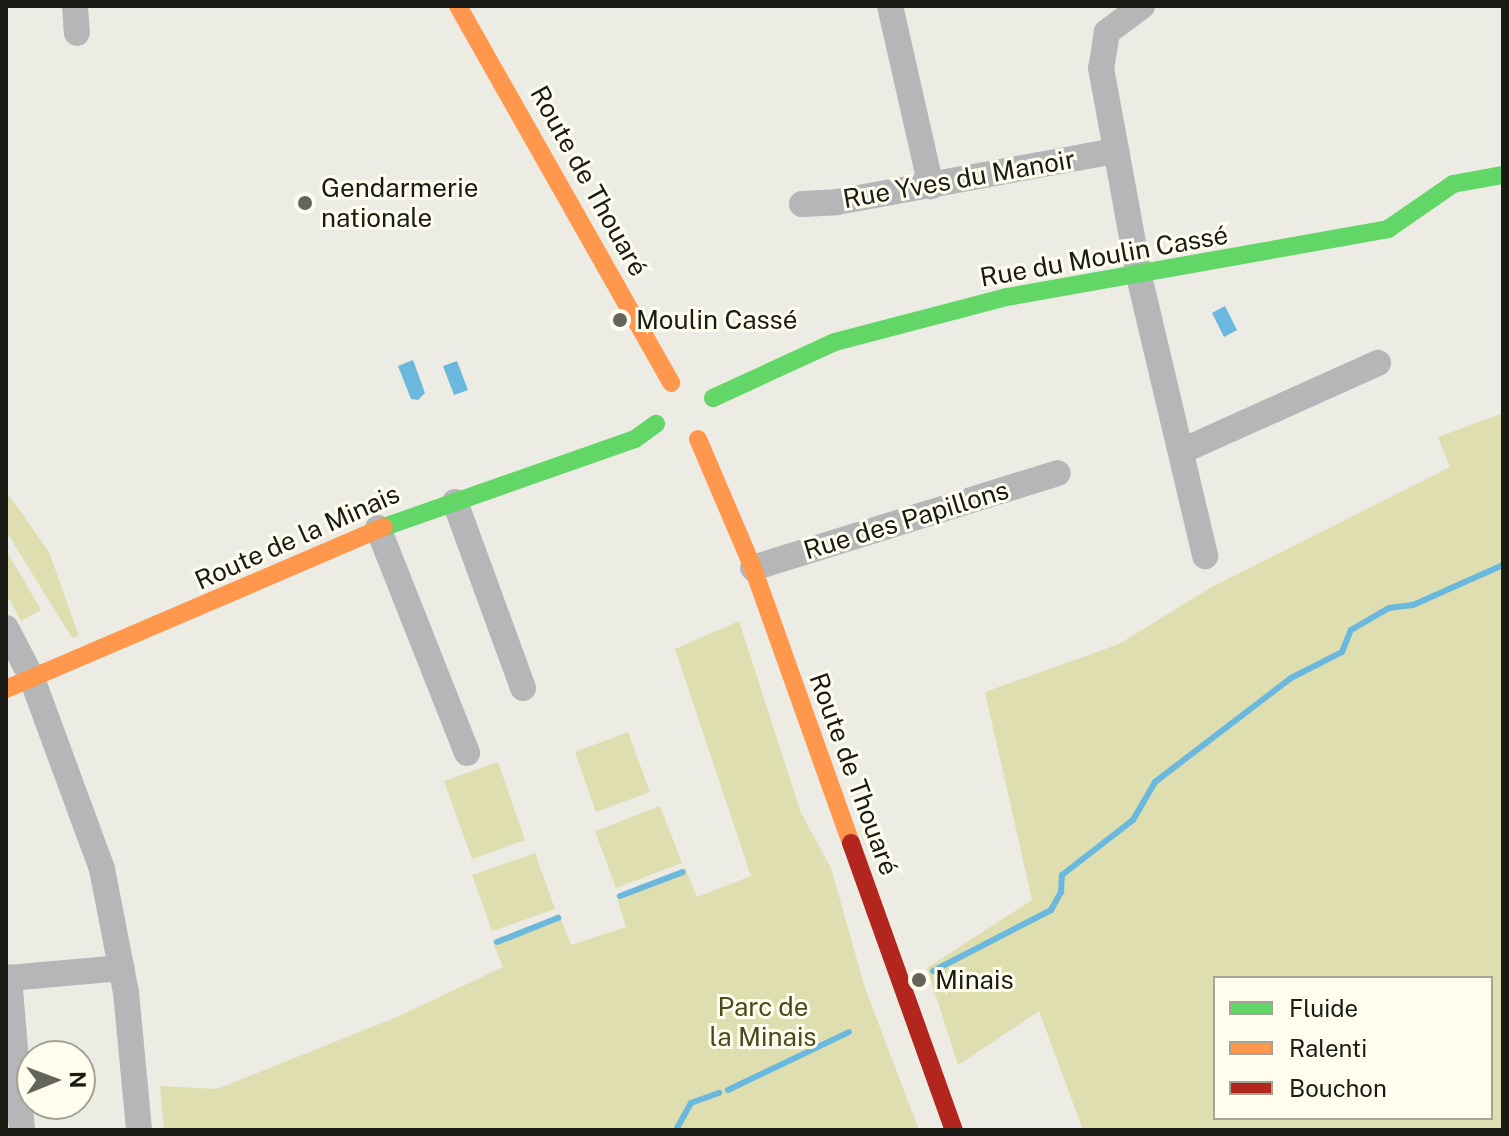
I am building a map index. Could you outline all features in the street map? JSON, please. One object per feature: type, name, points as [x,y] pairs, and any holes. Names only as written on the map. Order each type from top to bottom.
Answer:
[{"type":"street","points":[[75,6],[77,33]]},
{"type":"street","name":"Route de Thouaré","points":[[458,6],[660,395]]},
{"type":"street","points":[[890,6],[931,186]]},
{"type":"street","points":[[1142,6],[1102,40],[1101,68],[1139,276],[1205,556]]},
{"type":"street","name":"Rue Yves du Manoir","points":[[802,204],[931,186],[1116,151]]},
{"type":"street","name":"Rue du Moulin Cassé","points":[[656,424],[674,440],[835,342],[1007,297],[1139,276],[1388,229],[1453,184],[1503,175]]},
{"type":"street","points":[[1182,451],[1378,363]]},
{"type":"street","points":[[656,424],[660,395],[695,382],[709,420]]},
{"type":"street","name":"Route de Thouaré","points":[[709,420],[753,568],[954,1130]]},
{"type":"street","name":"Route de la Minais","points":[[6,689],[31,676],[160,626],[378,528],[635,439],[656,424]]},
{"type":"street","name":"Rue des Papillons","points":[[753,568],[1058,473]]},
{"type":"street","points":[[455,502],[523,688]]},
{"type":"street","points":[[378,528],[467,753]]},
{"type":"street","points":[[6,628],[31,676],[102,869],[122,968],[139,1130]]},
{"type":"street","points":[[22,1130],[8,978],[122,968]]},
{"type":"green space","points":[[1503,413],[1503,1130],[1083,1130],[1039,1011],[958,1065],[927,968],[1032,900],[985,692],[1119,644],[1210,588],[1450,467],[1438,437]]},
{"type":"green space","points":[[6,491],[49,552],[79,636],[72,638],[6,531]]},
{"type":"green space","points":[[6,550],[41,610],[21,621],[6,594]]},
{"type":"green space","name":"Parc de la Minais","points":[[739,621],[801,813],[831,868],[865,988],[919,1130],[164,1130],[160,1086],[217,1089],[397,1017],[503,967],[492,941],[559,914],[571,945],[626,927],[616,895],[685,868],[697,897],[751,876],[675,649]]},
{"type":"green space","points":[[628,732],[650,792],[596,812],[575,752]]},
{"type":"green space","points":[[498,762],[525,840],[472,859],[444,781]]},
{"type":"green space","points":[[660,806],[682,863],[616,888],[595,831]]},
{"type":"green space","points":[[535,853],[555,909],[492,931],[472,875]]},
{"type":"water","points":[[1225,306],[1237,330],[1224,337],[1212,313]]},
{"type":"water","points":[[413,360],[425,393],[418,400],[411,399],[398,366]]},
{"type":"water","points":[[457,361],[468,390],[454,395],[443,366]]},
{"type":"waterway","points":[[933,971],[1051,910],[1061,892],[1062,875],[1133,820],[1155,782],[1291,678],[1342,652],[1351,630],[1389,608],[1413,605],[1503,565]]},
{"type":"waterway","points":[[620,896],[683,872]]},
{"type":"waterway","points":[[497,942],[558,918]]},
{"type":"waterway","points":[[728,1090],[849,1032]]},
{"type":"waterway","points":[[676,1130],[691,1103],[719,1093]]},
{"type":"traffic: fast","points":[[713,398],[835,342],[1007,297],[1388,229],[1453,184],[1503,175]]},
{"type":"traffic: fast","points":[[384,527],[635,439],[656,424]]},
{"type":"traffic: slow","points":[[458,6],[671,383]]},
{"type":"traffic: slow","points":[[698,439],[753,568],[851,843]]},
{"type":"traffic: slow","points":[[6,689],[384,527]]},
{"type":"traffic: jam","points":[[851,843],[954,1130]]},
{"type":"place","name":"Gendarmerie nationale","points":[[305,203]]},
{"type":"place","name":"Moulin Cassé","points":[[620,320]]},
{"type":"place","name":"Minais","points":[[919,980]]}]
